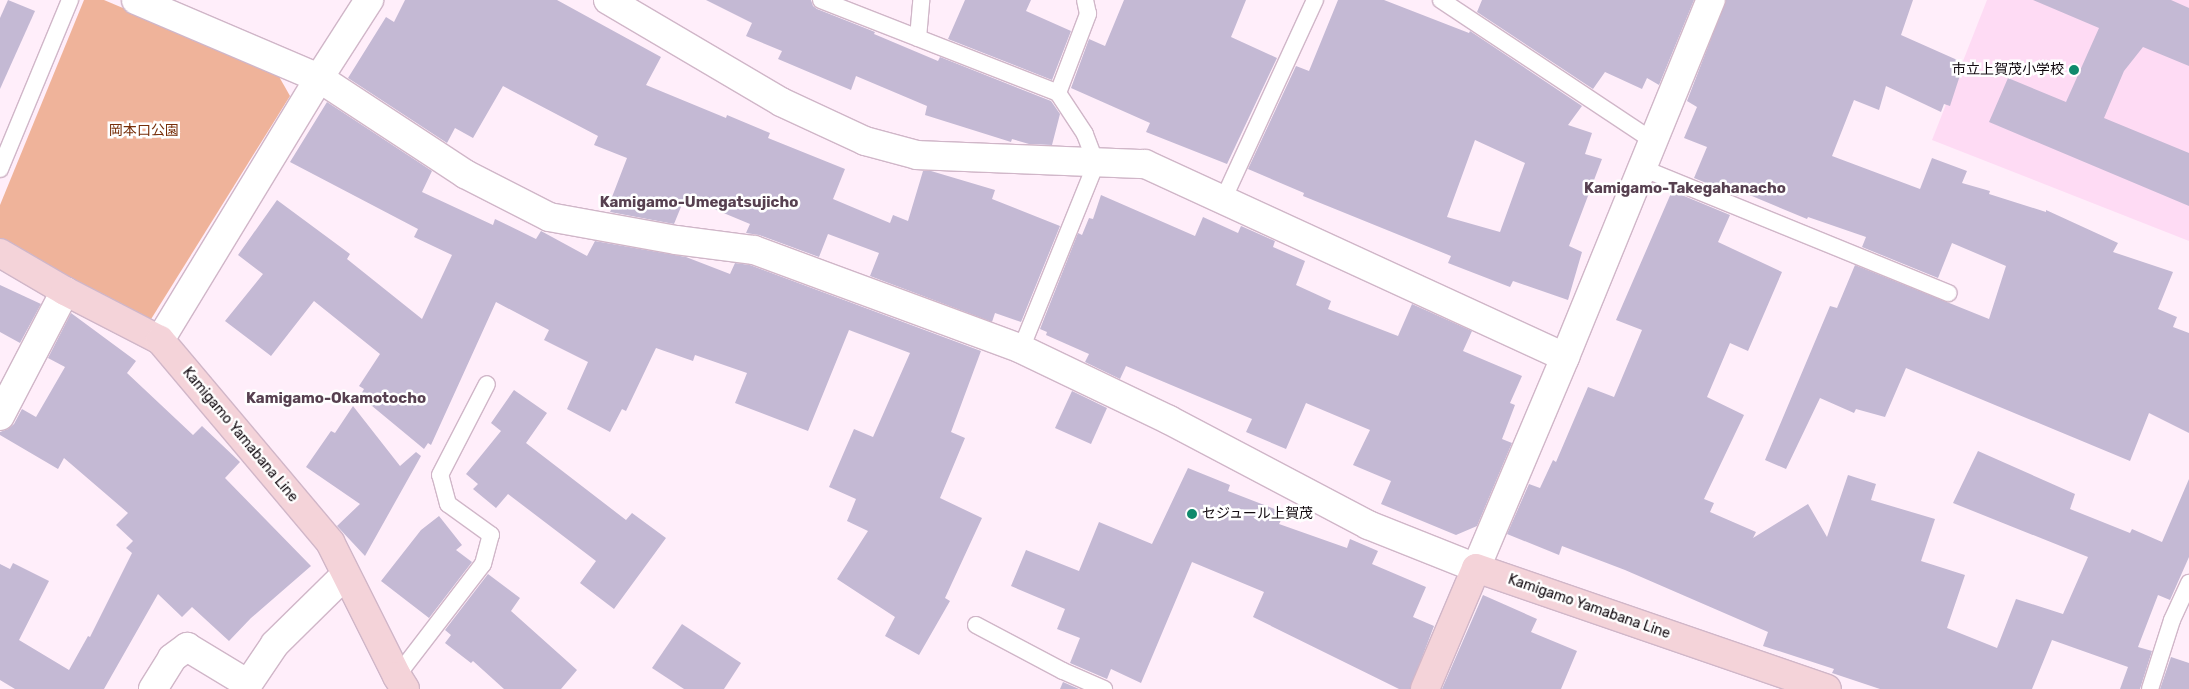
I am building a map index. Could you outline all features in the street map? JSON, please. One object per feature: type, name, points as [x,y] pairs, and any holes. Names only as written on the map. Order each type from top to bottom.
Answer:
[{"type":"main road","name":"Kamigamo Yamabana Line","points":[[0,253],[65,291],[160,340],[330,542],[401,683]]},
{"type":"main road","name":"Kamigamo Yamabana Line","points":[[1476,568],[1827,689]]},
{"type":"main road","points":[[1425,689],[1476,568]]},
{"type":"street","points":[[136,0],[319,78],[465,174],[549,217],[676,240],[754,250],[1021,348],[1169,420],[1368,525],[1476,568],[1711,0]]},
{"type":"street","points":[[160,340],[319,78],[369,0]]},
{"type":"street","points":[[608,0],[781,102],[865,141],[917,155],[1145,164],[1565,356]]},
{"type":"street","points":[[0,416],[65,291]]},
{"type":"street","points":[[153,689],[172,658],[187,647],[248,684],[275,644],[345,575]]},
{"type":"lane","points":[[0,169],[70,0]]},
{"type":"lane","points":[[821,0],[1058,93],[1085,134],[1096,163],[1021,348]]},
{"type":"lane","points":[[918,38],[921,0]]},
{"type":"lane","points":[[1058,93],[1088,14],[1085,0]]},
{"type":"lane","points":[[1223,200],[1315,0]]},
{"type":"lane","points":[[1441,0],[1653,141]]},
{"type":"lane","points":[[1642,168],[1949,293]]},
{"type":"lane","points":[[401,683],[483,564],[490,535],[448,504],[440,475],[488,384]]},
{"type":"lane","points":[[2150,689],[2172,620],[2189,583]]},
{"type":"lane","points":[[976,625],[1063,671],[1104,689]]},
{"type":"shaded area","name":"市立上賀茂小学校","points":[[1987,0],[2189,0],[2189,241],[1932,140]]},
{"type":"green space","name":"岡本口公園","points":[[84,0],[104,0],[277,73],[290,96],[148,324],[0,239],[0,205]]},
{"type":"building","points":[[8,0],[35,11],[0,89],[0,18]]},
{"type":"building","points":[[405,0],[557,0],[661,57],[646,85],[726,118],[727,115],[770,133],[768,138],[845,169],[833,199],[890,223],[893,215],[908,221],[923,171],[931,171],[995,190],[992,199],[1060,226],[1021,322],[995,313],[992,322],[870,276],[879,253],[828,234],[819,257],[759,235],[746,233],[750,224],[685,197],[674,224],[610,212],[616,199],[612,197],[627,158],[594,145],[598,136],[503,86],[473,138],[455,128],[447,143],[348,78],[386,17],[394,22]]},
{"type":"building","points":[[706,0],[811,0],[813,6],[817,9],[875,32],[874,34],[938,61],[940,57],[1051,101],[1060,114],[1052,145],[1029,144],[1012,139],[1011,142],[925,115],[927,106],[856,76],[851,90],[778,59],[782,51],[746,36],[752,23]]},
{"type":"building","points":[[965,0],[1031,0],[1026,11],[1071,31],[1052,80],[948,39]]},
{"type":"building","points":[[1124,0],[1246,0],[1231,37],[1277,58],[1227,164],[1146,132],[1150,123],[1071,88],[1089,39],[1105,46]]},
{"type":"building","points":[[1338,0],[1384,0],[1469,33],[1470,31],[1582,106],[1568,125],[1592,133],[1585,154],[1602,159],[1569,246],[1582,252],[1568,300],[1513,281],[1510,287],[1448,263],[1451,256],[1303,196],[1304,193],[1248,169],[1296,66],[1309,71]],"holes":[[[1475,140],[1525,163],[1500,232],[1447,217]]]},
{"type":"building","points":[[1482,0],[1694,0],[1659,85],[1647,78],[1642,89],[1605,72],[1593,89],[1477,12]]},
{"type":"building","points":[[1726,0],[1913,0],[1901,35],[1964,63],[1950,106],[1944,104],[1941,112],[1886,86],[1879,110],[1854,100],[1832,156],[1920,189],[1932,158],[1967,171],[1962,183],[1990,191],[1989,194],[2046,212],[2046,210],[2118,243],[2113,252],[2173,272],[2158,309],[2177,317],[2173,327],[2189,333],[2189,433],[2149,413],[2130,461],[1906,368],[1885,417],[1856,409],[1854,413],[1820,398],[1786,469],[1765,460],[1830,306],[1837,308],[1855,265],[1989,319],[2006,266],[1952,243],[1938,278],[1862,247],[1866,237],[1808,217],[1807,219],[1740,191],[1738,196],[1694,178],[1707,147],[1684,138],[1697,107],[1687,101]]},
{"type":"building","points":[[2033,0],[2171,0],[2189,8],[2189,66],[2143,47],[2124,71],[2104,118],[2189,153],[2189,206],[1989,122],[2008,78],[2066,102],[2099,28]]},
{"type":"building","points":[[327,102],[432,171],[422,192],[493,225],[495,219],[536,239],[541,231],[587,256],[595,241],[686,257],[730,274],[735,263],[750,265],[981,351],[951,432],[965,438],[940,498],[982,518],[945,598],[950,601],[919,655],[885,636],[895,617],[837,579],[868,531],[847,521],[856,499],[829,487],[854,429],[873,437],[910,353],[849,330],[808,431],[735,403],[747,373],[695,355],[693,361],[656,348],[626,411],[622,409],[610,432],[567,409],[588,362],[544,340],[549,330],[496,302],[431,445],[428,443],[424,449],[360,396],[364,389],[359,386],[380,354],[314,301],[271,356],[225,321],[263,274],[238,255],[277,200],[350,254],[347,259],[422,319],[452,255],[414,237],[418,229],[290,162]]},
{"type":"building","points":[[1672,191],[1730,215],[1718,242],[1782,272],[1748,351],[1730,343],[1707,397],[1744,415],[1704,499],[1714,503],[1710,512],[1756,532],[1753,538],[1808,504],[1827,537],[1848,475],[1876,484],[1871,500],[1935,519],[1921,561],[1965,575],[1947,628],[1997,648],[2016,599],[2063,614],[2088,557],[1953,503],[1978,451],[2075,494],[2070,509],[2130,533],[2132,529],[2162,542],[2189,479],[2189,557],[2170,600],[2158,595],[2138,647],[2152,651],[2140,689],[2120,689],[2128,667],[2052,640],[2032,689],[1880,689],[1832,673],[1834,669],[1763,646],[1768,632],[1625,570],[1562,546],[1559,555],[1507,534],[1529,484],[1540,488],[1553,460],[1556,462],[1588,387],[1614,397],[1642,330],[1616,320]]},
{"type":"building","points":[[1101,195],[1195,236],[1203,217],[1238,233],[1241,226],[1275,241],[1273,247],[1305,261],[1296,285],[1331,301],[1328,309],[1398,336],[1412,304],[1472,331],[1463,351],[1522,376],[1510,403],[1515,405],[1502,439],[1512,443],[1477,526],[1456,535],[1381,504],[1391,481],[1353,465],[1370,430],[1306,403],[1286,449],[1246,432],[1252,419],[1126,366],[1120,379],[1085,362],[1089,354],[1046,335],[1047,332],[1040,329],[1078,233],[1082,235],[1089,218],[1093,219]]},
{"type":"building","points":[[0,285],[41,304],[20,343],[0,332]]},
{"type":"building","points":[[71,313],[136,361],[127,373],[193,435],[202,426],[240,462],[225,478],[311,566],[251,618],[229,641],[192,607],[182,617],[158,594],[104,689],[15,689],[0,680],[0,564],[10,569],[13,563],[49,581],[19,640],[69,670],[88,636],[90,637],[132,553],[126,548],[133,541],[116,525],[128,513],[64,458],[58,469],[0,435],[0,432],[14,424],[22,409],[36,417],[65,367],[48,358]]},
{"type":"building","points":[[514,390],[547,413],[526,443],[626,520],[632,513],[666,538],[614,609],[580,583],[596,561],[508,494],[496,508],[473,489],[478,484],[466,474],[501,431],[491,423]]},
{"type":"building","points":[[1072,391],[1107,408],[1091,444],[1055,428]]},
{"type":"building","points":[[353,406],[400,466],[416,452],[421,456],[365,556],[337,526],[360,504],[306,467],[331,431],[335,433]]},
{"type":"building","points":[[1188,468],[1230,485],[1228,491],[1285,513],[1279,524],[1347,548],[1350,539],[1378,551],[1372,564],[1426,587],[1413,617],[1434,626],[1410,689],[1399,689],[1253,617],[1264,592],[1192,562],[1141,683],[1111,669],[1107,679],[1070,663],[1080,638],[1057,629],[1065,609],[1011,586],[1026,550],[1079,571],[1099,522],[1152,544]]},
{"type":"building","points":[[439,516],[462,545],[456,550],[472,562],[429,618],[381,581],[421,530]]},
{"type":"building","points":[[488,574],[520,598],[511,611],[577,670],[561,689],[504,689],[473,661],[471,663],[445,643],[451,635],[445,630]]},
{"type":"building","points":[[1483,595],[1537,619],[1531,632],[1577,651],[1561,689],[1442,689]]},
{"type":"building","points":[[682,624],[741,663],[724,689],[684,689],[652,668]]},
{"type":"building","points":[[2171,657],[2189,663],[2189,689],[2160,689]]},
{"type":"building","points":[[1063,682],[1079,689],[1060,689]]},
{"type":"place","name":"市立上賀茂小学校","points":[[2074,70]]},
{"type":"place","name":"セジュール上賀茂","points":[[1192,514]]},
{"type":"district","name":"Kamigamo-Takegahanacho","points":[[1685,189]]},
{"type":"district","name":"Kamigamo-Umegatsujicho","points":[[699,203]]},
{"type":"district","name":"Kamigamo-Okamotocho","points":[[336,399]]}]
